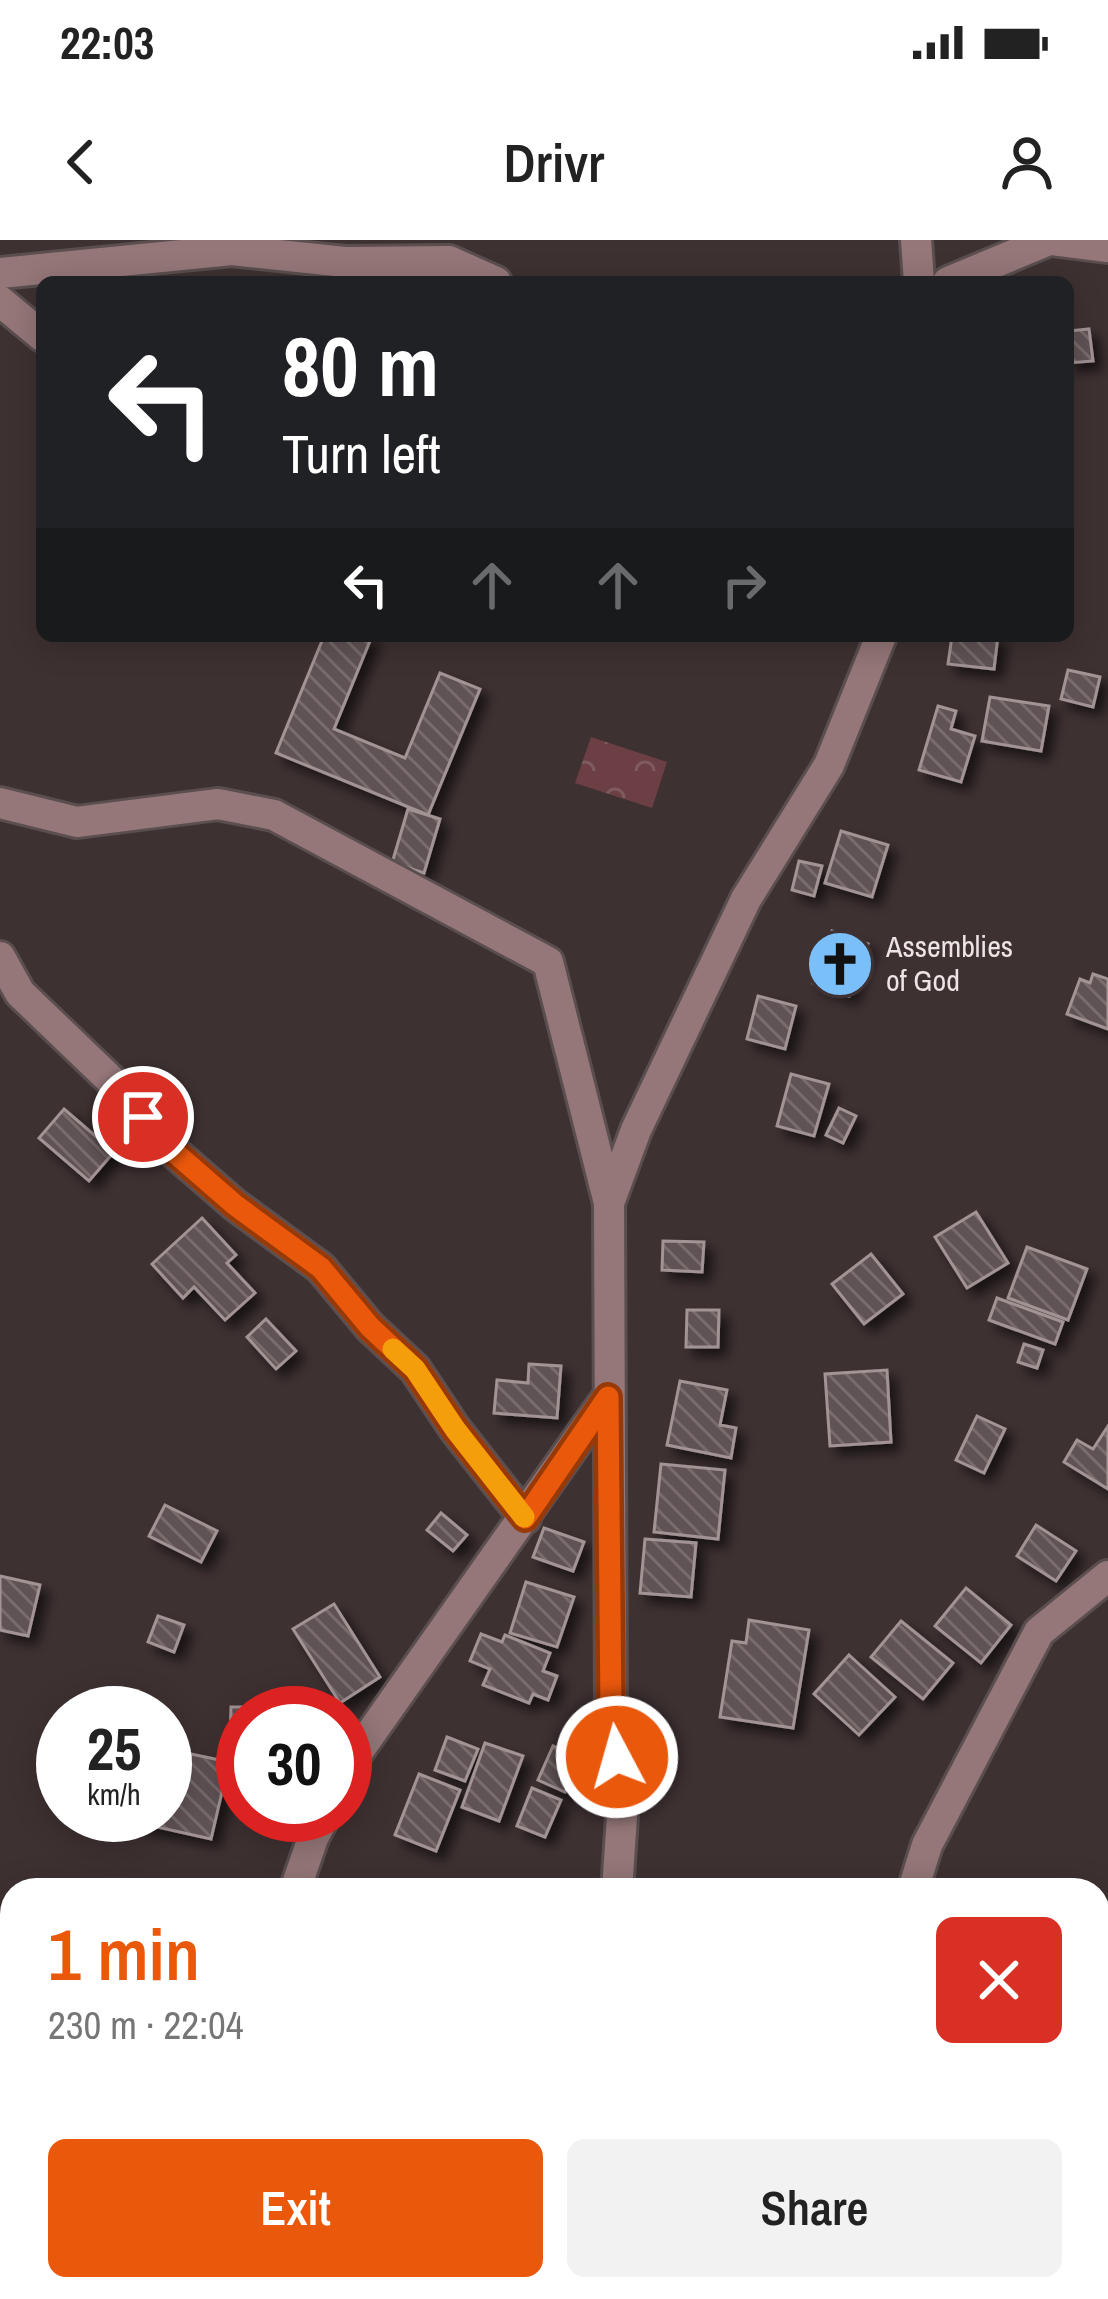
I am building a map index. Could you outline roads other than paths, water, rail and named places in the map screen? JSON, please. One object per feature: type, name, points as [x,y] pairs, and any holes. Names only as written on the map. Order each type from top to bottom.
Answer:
[{"type":"street","points":[[916,240],[919,276]]},
{"type":"street","points":[[963,276],[1050,240],[1108,247]]},
{"type":"street","points":[[0,273],[232,250],[345,262],[449,261],[483,276]]},
{"type":"street","points":[[0,301],[36,331]]},
{"type":"street","points":[[609,1203],[636,1130],[746,898],[829,765],[879,642]]},
{"type":"street","points":[[0,803],[77,822],[218,804],[274,815],[548,962],[609,1203],[611,1712],[622,1802],[618,1878]]},
{"type":"street","points":[[0,957],[20,992],[120,1089],[166,1145],[235,1205],[321,1268],[370,1327],[415,1369],[525,1518]]},
{"type":"street","points":[[372,1732],[608,1397]]},
{"type":"street","points":[[917,1878],[927,1845],[1040,1632],[1108,1576]]},
{"type":"street","points":[[299,1878],[312,1842]]},
{"type":"place","name":"Assemblies of God","points":[[840,964]]}]
